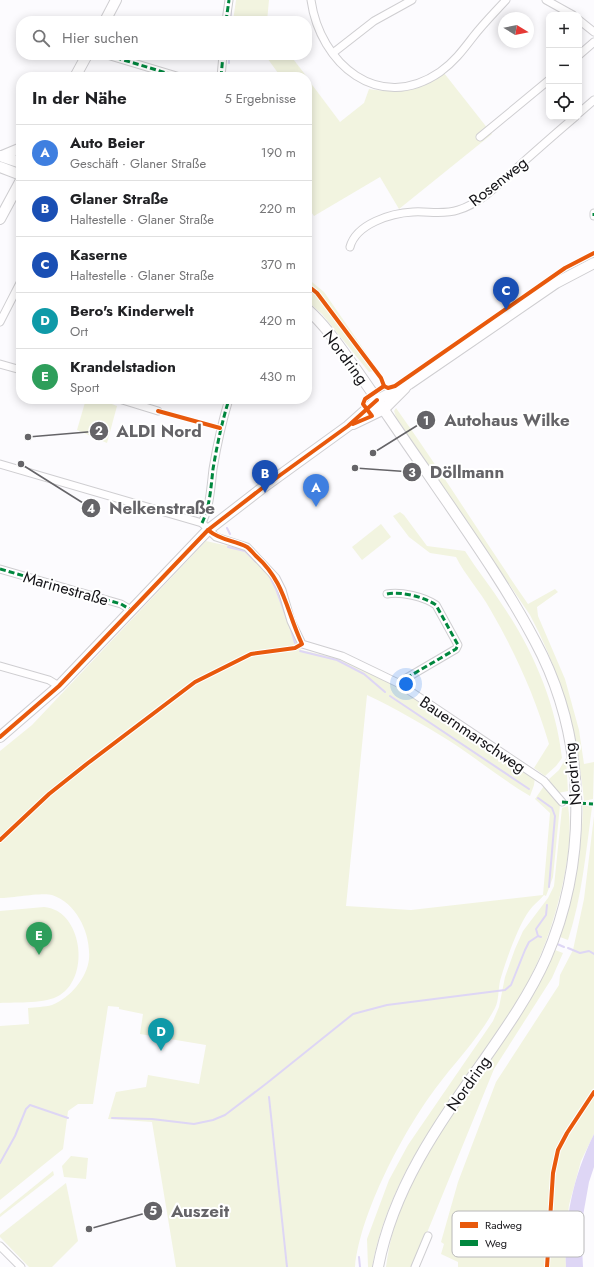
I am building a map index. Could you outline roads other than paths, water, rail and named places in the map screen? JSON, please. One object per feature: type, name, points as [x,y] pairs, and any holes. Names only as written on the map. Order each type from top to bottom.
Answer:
[{"type":"main road","points":[[108,16],[116,0]]},
{"type":"main road","points":[[78,72],[84,60]]},
{"type":"main road","points":[[1,156],[16,150]]},
{"type":"main road","points":[[1,156],[16,161]]},
{"type":"main road","points":[[0,167],[16,173]]},
{"type":"main road","points":[[0,219],[16,195]]},
{"type":"main road","points":[[0,738],[59,686],[131,610],[205,527],[261,489],[348,426],[377,400],[409,384],[556,282],[594,263]]},
{"type":"main road","name":"Nordring","points":[[312,314],[332,336],[384,409],[486,561],[536,642],[554,684],[565,717],[575,787],[576,816],[573,856],[567,891],[546,958],[508,1025],[449,1110],[420,1155],[400,1195],[389,1224],[378,1267]]},
{"type":"main road","points":[[348,426],[384,409],[409,384]]},
{"type":"street","points":[[227,16],[229,0]]},
{"type":"street","points":[[311,0],[312,8],[323,37],[333,53],[349,72],[366,82],[381,88],[406,87],[439,73],[457,59],[474,36],[506,0]]},
{"type":"street","points":[[333,53],[374,21],[412,0]]},
{"type":"street","points":[[547,0],[568,12]]},
{"type":"street","points":[[582,22],[594,32]]},
{"type":"street","points":[[582,52],[594,42]]},
{"type":"street","points":[[124,60],[163,72]]},
{"type":"street","points":[[221,72],[223,60]]},
{"type":"street","points":[[480,137],[546,82]]},
{"type":"street","points":[[582,110],[594,100]]},
{"type":"street","name":"Rosenweg","points":[[350,247],[352,239],[365,227],[392,214],[413,212],[449,213],[468,206],[494,188],[572,120]]},
{"type":"street","points":[[0,322],[16,291]]},
{"type":"street","points":[[0,364],[16,369]]},
{"type":"street","points":[[135,404],[158,411]]},
{"type":"street","points":[[0,464],[205,527],[205,517],[220,428],[227,404]]},
{"type":"street","name":"Bauernmarschweg","points":[[205,527],[216,537],[247,547],[276,578],[282,590],[291,621],[302,644],[342,656],[398,683],[544,781],[562,802]]},
{"type":"street","name":"Marinestraße","points":[[0,569],[121,604],[131,610]]},
{"type":"street","points":[[387,594],[394,592],[436,605],[458,645],[456,649],[398,683]]},
{"type":"street","points":[[0,666],[49,680],[59,686]]},
{"type":"street","points":[[415,1267],[428,1236]]},
{"type":"street","points":[[0,1246],[21,1267]]},
{"type":"waterway","points":[[230,16],[231,11]]},
{"type":"waterway","points":[[227,528],[230,534]]},
{"type":"waterway","points":[[228,547],[245,551],[256,562]]},
{"type":"waterway","points":[[269,575],[287,619]]},
{"type":"waterway","points":[[289,623],[295,643]]},
{"type":"waterway","points":[[300,651],[337,660],[364,674],[385,692]]},
{"type":"waterway","points":[[390,696],[529,789]]},
{"type":"waterway","points":[[538,798],[552,808],[555,816],[549,887]]},
{"type":"waterway","points":[[538,936],[536,929],[546,915],[547,905]]},
{"type":"waterway","points":[[112,1118],[152,1119],[194,1124],[213,1120],[225,1115],[353,1014],[387,1005],[505,990],[511,985],[529,942],[538,936],[541,937]]},
{"type":"waterway","points":[[555,943],[564,947]]},
{"type":"waterway","points":[[568,948],[580,953],[589,951],[594,954]]},
{"type":"waterway","points":[[269,1097],[287,1267]]},
{"type":"waterway","points":[[0,1163],[15,1136],[26,1109],[30,1105],[68,1118]]},
{"type":"waterway","points":[[359,1257],[360,1267]]},
{"type":"place","name":"Kaserne","points":[[506,310]]},
{"type":"place","name":"ALDI Nord","points":[[28,437]]},
{"type":"place","name":"Autohaus Wilke","points":[[373,453]]},
{"type":"place","name":"Nelkenstraße","points":[[21,464]]},
{"type":"place","name":"Döllmann","points":[[355,468]]},
{"type":"place","name":"Glaner Straße","points":[[265,493]]},
{"type":"place","name":"Auto Beier","points":[[316,507]]},
{"type":"place","name":"Krandelstadion","points":[[39,955]]},
{"type":"place","name":"Bero's Kinderwelt","points":[[161,1051]]},
{"type":"place","name":"Auszeit","points":[[89,1229]]}]
